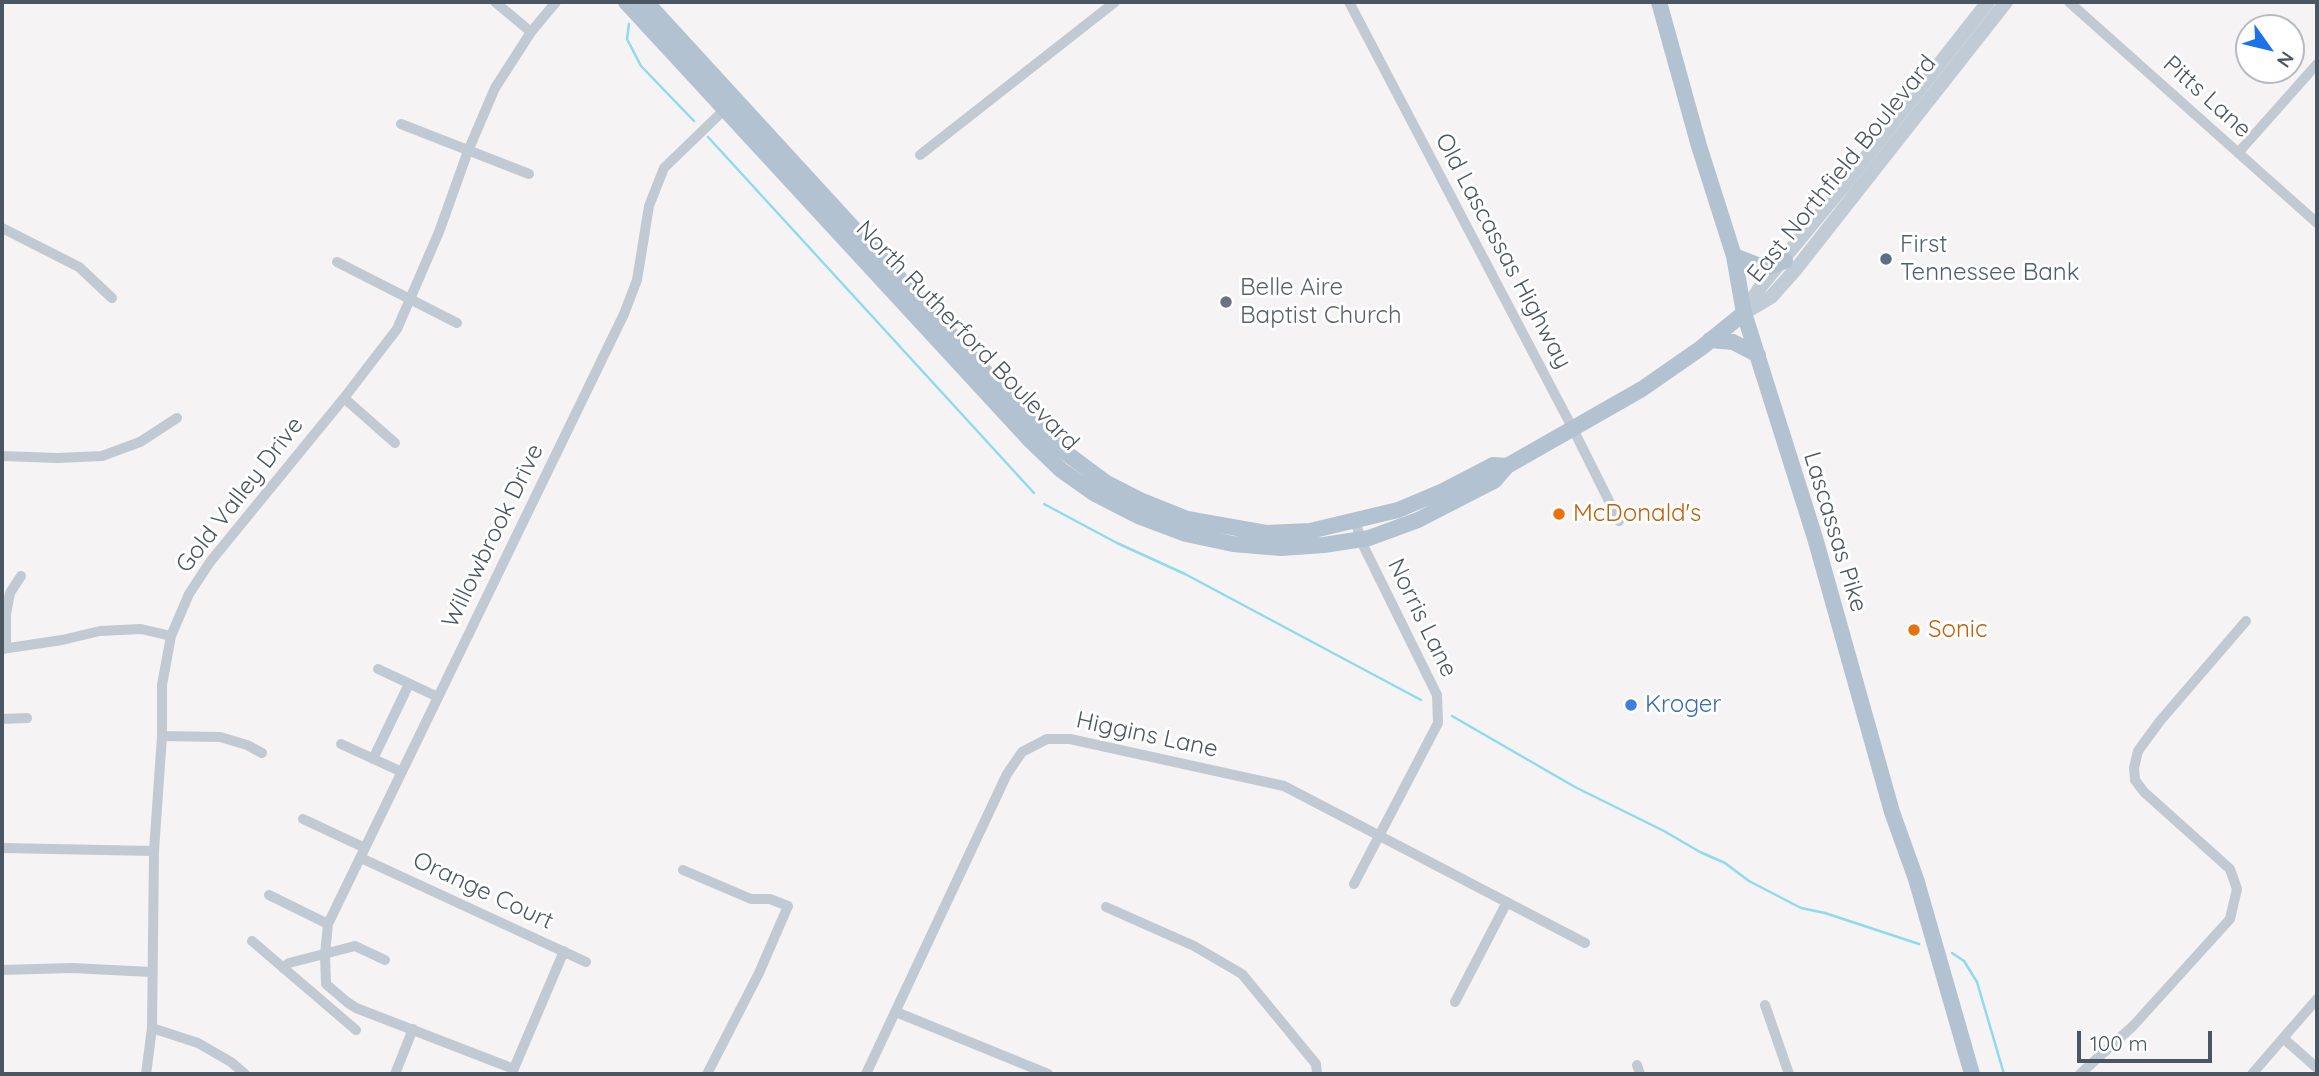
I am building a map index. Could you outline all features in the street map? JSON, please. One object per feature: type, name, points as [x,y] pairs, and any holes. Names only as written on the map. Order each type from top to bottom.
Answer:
[{"type":"main road","name":"North Rutherford Boulevard","points":[[626,2],[1013,424],[1061,470],[1096,494],[1138,516],[1186,534],[1233,544],[1280,548],[1360,539],[1418,520],[1494,481],[1507,466],[1642,390],[1744,313]]},
{"type":"main road","name":"North Rutherford Boulevard","points":[[646,2],[1031,422],[1097,476],[1142,501],[1187,519],[1230,527],[1266,533],[1310,531],[1398,510],[1429,498],[1493,465],[1507,466]]},
{"type":"main road","name":"Lascassas Pike","points":[[1659,2],[1699,146],[1734,256],[1744,313],[1815,538],[1892,812],[1916,879],[1972,1074]]},
{"type":"main road","name":"East Northfield Boulevard","points":[[1744,313],[1771,297],[1796,269],[1939,76],[1988,2]]},
{"type":"main road","name":"East Northfield Boulevard","points":[[1744,313],[1761,286],[1939,76],[2006,2]]},
{"type":"main road","points":[[1734,256],[1765,268],[1784,261]]},
{"type":"main road","points":[[1710,340],[1733,342],[1758,355]]},
{"type":"street","points":[[495,2],[531,32]]},
{"type":"street","name":"Gold Valley Drive","points":[[146,1074],[152,1028],[154,851],[162,736],[162,685],[172,636],[189,594],[211,562],[397,329],[495,88],[531,32],[556,2]]},
{"type":"street","points":[[920,155],[1115,2]]},
{"type":"street","name":"Old Lascassas Highway","points":[[1349,2],[1619,521]]},
{"type":"street","name":"Pitts Lane","points":[[2069,2],[2317,223]]},
{"type":"street","points":[[2238,153],[2317,64]]},
{"type":"street","name":"Willowbrook Drive","points":[[413,1029],[356,1008],[326,984],[328,924],[624,314],[637,280],[649,206],[663,168],[724,110]]},
{"type":"street","points":[[401,124],[529,174]]},
{"type":"street","points":[[2,228],[79,267],[112,298]]},
{"type":"street","points":[[337,262],[457,323]]},
{"type":"street","points":[[344,398],[395,443]]},
{"type":"street","points":[[2,456],[102,456],[140,442],[177,418]]},
{"type":"street","name":"Norris Lane","points":[[1354,884],[1438,723],[1437,695],[1360,539],[1356,522]]},
{"type":"street","points":[[21,576],[10,593],[4,648],[62,640],[100,631],[141,629],[172,636]]},
{"type":"street","points":[[2080,1074],[2133,1027],[2230,919],[2237,889],[2230,869],[2144,792],[2136,780],[2134,768],[2138,751],[2160,721],[2246,621]]},
{"type":"street","points":[[378,669],[438,697]]},
{"type":"street","points":[[373,759],[409,684]]},
{"type":"street","points":[[2,719],[27,718]]},
{"type":"street","points":[[162,736],[220,737],[262,752]]},
{"type":"street","name":"Higgins Lane","points":[[866,1074],[1007,774],[1022,752],[1048,739],[1070,739],[1284,786],[1585,943]]},
{"type":"street","points":[[341,744],[402,772]]},
{"type":"street","name":"Orange Court","points":[[303,819],[363,853],[586,962]]},
{"type":"street","points":[[2,848],[154,851]]},
{"type":"street","points":[[683,870],[751,899],[770,899],[788,906],[759,973],[707,1074]]},
{"type":"street","points":[[269,895],[328,924]]},
{"type":"street","points":[[1455,1002],[1507,902]]},
{"type":"street","points":[[1106,906],[1232,966],[1242,974],[1316,1064],[1317,1074]]},
{"type":"street","points":[[252,941],[356,1030]]},
{"type":"street","points":[[283,968],[289,963],[355,946],[385,960]]},
{"type":"street","points":[[395,1074],[413,1029],[513,1072],[564,951]]},
{"type":"street","points":[[2,970],[72,968],[151,972]]},
{"type":"street","points":[[2252,1074],[2317,999]]},
{"type":"street","points":[[1765,1005],[1789,1074]]},
{"type":"street","points":[[896,1012],[1025,1070],[1048,1074]]},
{"type":"street","points":[[152,1028],[198,1043],[231,1062],[245,1074]]},
{"type":"street","points":[[2283,1038],[2317,1068]]},
{"type":"waterway","points":[[629,24],[627,39],[641,66],[694,121]]},
{"type":"waterway","points":[[708,137],[1034,493]]},
{"type":"waterway","points":[[1044,504],[1117,543],[1185,574],[1421,700]]},
{"type":"waterway","points":[[1452,716],[1575,787],[1725,863],[1749,881],[1801,908],[1825,913],[1919,944]]},
{"type":"waterway","points":[[1952,953],[1964,961],[1977,982],[2004,1074]]},
{"type":"place","name":"First Tennessee Bank","points":[[1886,259]]},
{"type":"place","name":"Belle Aire Baptist Church","points":[[1226,302]]},
{"type":"place","name":"McDonald's","points":[[1559,514]]},
{"type":"place","name":"Sonic","points":[[1914,630]]},
{"type":"place","name":"Kroger","points":[[1631,705]]}]
